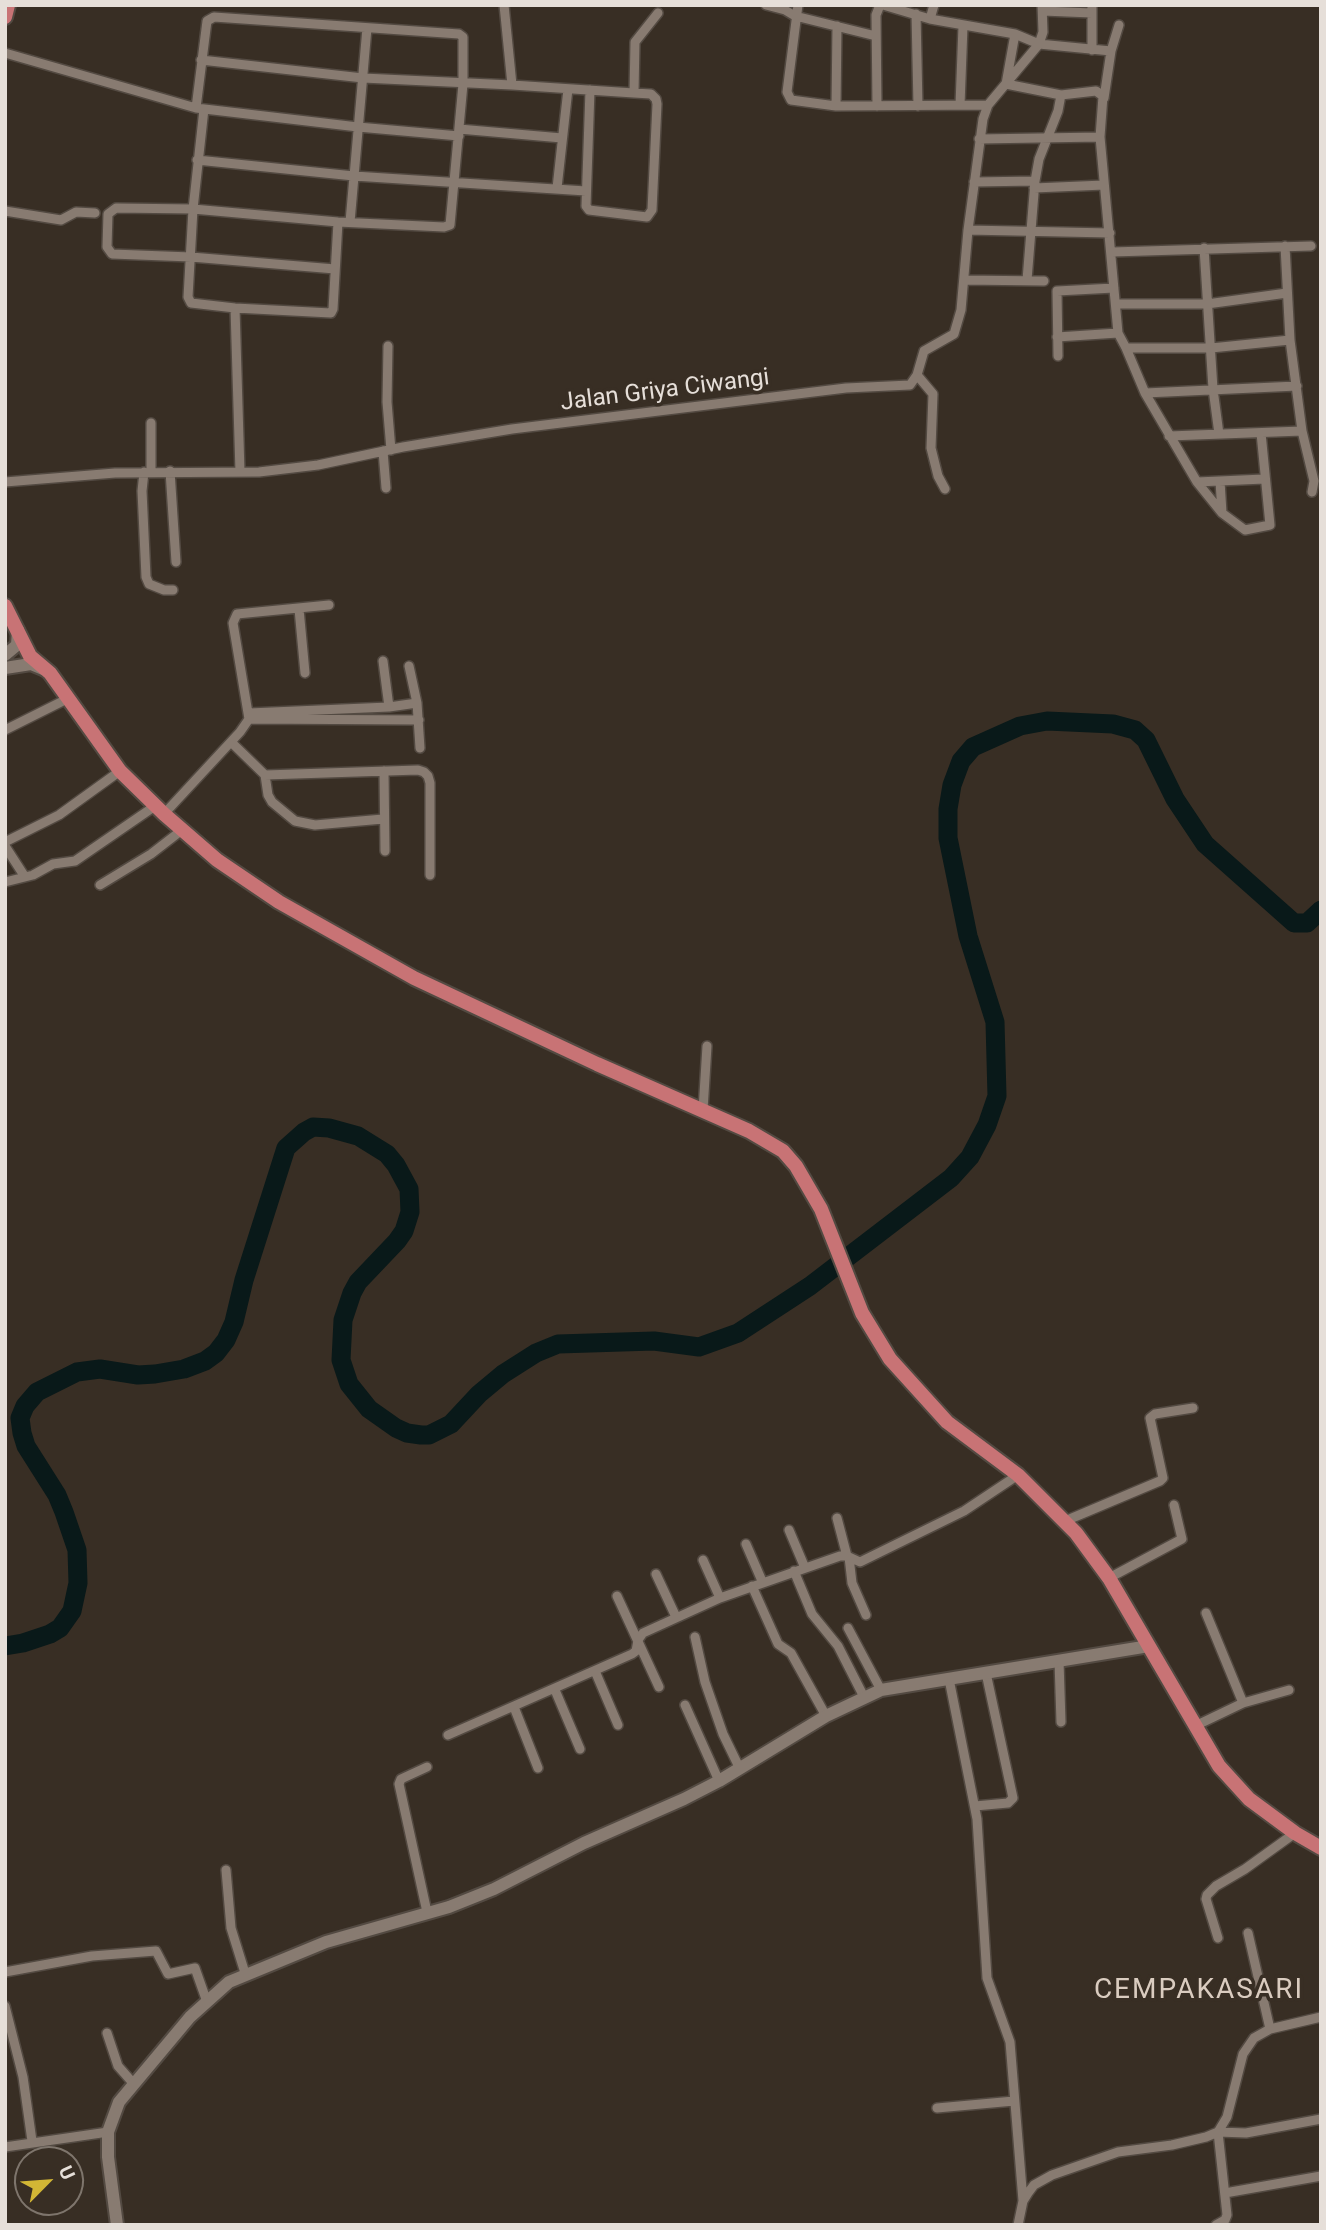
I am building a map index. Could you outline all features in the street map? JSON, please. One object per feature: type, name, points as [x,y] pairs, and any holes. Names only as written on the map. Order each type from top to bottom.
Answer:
[{"type":"main road","points":[[5,17],[8,5]]},
{"type":"main road","points":[[5,606],[30,656],[50,673],[120,771],[159,810],[217,860],[256,887],[371,956],[490,1015],[749,1131],[783,1151],[796,1166],[821,1209],[862,1313],[890,1359],[947,1422],[1018,1475],[1065,1521],[1109,1578],[1219,1766],[1238,1789],[1294,1833],[1321,1848]]},
{"type":"street","points":[[504,5],[512,85]]},
{"type":"street","points":[[766,5],[795,16],[876,36]]},
{"type":"street","points":[[798,5],[789,97],[794,101],[836,106],[988,105]]},
{"type":"street","points":[[877,106],[876,15],[882,5],[930,19],[1015,34],[1039,44],[1111,51]]},
{"type":"street","points":[[930,19],[934,5]]},
{"type":"street","points":[[944,489],[931,448],[933,394],[917,375],[924,351],[954,334],[961,310],[979,139],[988,105],[1039,44],[1043,32],[1042,8],[1092,9],[1092,50]]},
{"type":"street","points":[[634,93],[635,43],[658,13]]},
{"type":"street","points":[[916,15],[918,106]]},
{"type":"street","points":[[335,269],[191,257],[113,254],[107,247],[108,214],[116,208],[193,209],[338,222],[447,226],[452,220],[463,84],[463,37],[458,34],[214,17],[207,21],[201,60],[200,108],[193,209],[191,257],[188,297],[191,303],[329,314],[333,309],[338,222]]},
{"type":"street","points":[[1119,25],[1111,51],[1100,137],[1118,333],[1145,393],[1197,482],[1222,513],[1245,530],[1270,525],[1261,433]]},
{"type":"street","points":[[836,106],[837,26]]},
{"type":"street","points":[[960,105],[963,26]]},
{"type":"street","points":[[350,222],[368,28]]},
{"type":"street","points":[[1006,84],[1015,34]]},
{"type":"street","points":[[5,53],[200,108],[358,127],[562,138]]},
{"type":"street","points":[[201,60],[363,78],[512,85],[568,89],[590,90],[651,94],[657,104],[651,212],[647,217],[589,210],[586,206],[590,90]]},
{"type":"street","points":[[1006,84],[1061,95],[1096,91],[1104,100]]},
{"type":"street","points":[[557,188],[568,89]]},
{"type":"street","points":[[1027,280],[1034,184],[1039,159],[1058,111],[1061,95]]},
{"type":"street","points":[[979,139],[1100,137]]},
{"type":"street","points":[[197,160],[354,176],[586,191]]},
{"type":"street","points":[[974,182],[1104,186]]},
{"type":"street","points":[[5,211],[61,220],[76,212],[95,213]]},
{"type":"street","points":[[968,230],[1110,233]]},
{"type":"street","points":[[1285,246],[1290,340],[1302,431],[1314,481],[1312,492]]},
{"type":"street","points":[[1112,252],[1311,246]]},
{"type":"street","points":[[1204,248],[1213,389],[1219,434]]},
{"type":"street","points":[[964,280],[1044,281]]},
{"type":"street","points":[[1058,356],[1056,291],[1114,288]]},
{"type":"street","points":[[1116,304],[1207,304],[1287,293]]},
{"type":"street","points":[[234,308],[240,472]]},
{"type":"street","points":[[1057,337],[1118,333]]},
{"type":"street","points":[[1126,348],[1211,348],[1290,340]]},
{"type":"street","points":[[386,488],[388,346]]},
{"type":"street","name":"Jalan Griya Ciwangi","points":[[5,482],[170,471],[240,472],[318,465],[500,431],[846,388],[907,386],[917,375]]},
{"type":"street","points":[[1145,393],[1297,386]]},
{"type":"street","points":[[150,423],[148,472],[142,491],[146,577],[149,584],[164,590],[173,590]]},
{"type":"street","points":[[1169,436],[1302,431]]},
{"type":"street","points":[[170,471],[176,562]]},
{"type":"street","points":[[1197,482],[1264,479]]},
{"type":"street","points":[[1220,481],[1222,513]]},
{"type":"street","points":[[5,882],[25,877],[53,864],[75,861],[159,810],[231,742],[249,716],[234,619],[237,614],[329,605]]},
{"type":"street","points":[[299,609],[305,673]]},
{"type":"street","points":[[5,655],[17,645],[18,629]]},
{"type":"street","points":[[383,661],[389,707]]},
{"type":"street","points":[[5,668],[31,664],[50,673]]},
{"type":"street","points":[[409,666],[419,720],[420,748]]},
{"type":"street","points":[[5,730],[67,699]]},
{"type":"street","points":[[249,716],[416,703]]},
{"type":"street","points":[[249,716],[419,720]]},
{"type":"street","points":[[231,742],[265,775],[272,802],[295,821],[315,825],[383,819]]},
{"type":"street","points":[[265,775],[418,770],[424,772],[428,776],[430,875]]},
{"type":"street","points":[[25,877],[5,844],[59,816],[120,771]]},
{"type":"street","points":[[384,771],[385,851]]},
{"type":"street","points":[[100,885],[182,830]]},
{"type":"street","points":[[703,1110],[708,1046]]},
{"type":"street","points":[[1065,1521],[1160,1481],[1163,1478],[1150,1418],[1155,1413],[1193,1408]]},
{"type":"street","points":[[448,1735],[632,1654],[636,1651],[638,1640],[646,1631],[720,1598],[805,1568],[848,1557],[860,1562],[914,1538],[976,1504],[1018,1475]]},
{"type":"street","points":[[1109,1578],[1182,1539],[1174,1505]]},
{"type":"street","points":[[837,1518],[852,1583],[866,1615]]},
{"type":"street","points":[[789,1531],[805,1568]]},
{"type":"street","points":[[746,1544],[762,1581]]},
{"type":"street","points":[[703,1560],[720,1598]]},
{"type":"street","points":[[794,1571],[812,1614],[838,1646],[864,1697]]},
{"type":"street","points":[[656,1574],[676,1617]]},
{"type":"street","points":[[752,1586],[778,1644],[792,1653],[826,1716]]},
{"type":"street","points":[[617,1597],[659,1687]]},
{"type":"street","points":[[1206,1613],[1243,1703]]},
{"type":"street","points":[[848,1628],[881,1690]]},
{"type":"street","points":[[695,1637],[705,1682],[723,1734],[739,1767]]},
{"type":"street","points":[[117,2225],[108,2157],[108,2132],[119,2102],[190,2017],[229,1982],[326,1942],[449,1907],[494,1889],[584,1843],[719,1781],[826,1716],[881,1690],[1149,1646]]},
{"type":"street","points":[[1059,1661],[1061,1722]]},
{"type":"street","points":[[595,1671],[618,1725]]},
{"type":"street","points":[[975,1806],[1008,1803],[1013,1798],[986,1673]]},
{"type":"street","points":[[949,1679],[975,1806],[987,1978],[1010,2042],[1023,2201],[1018,2225]]},
{"type":"street","points":[[555,1690],[580,1749]]},
{"type":"street","points":[[1195,1726],[1243,1703],[1289,1690]]},
{"type":"street","points":[[685,1704],[719,1781]]},
{"type":"street","points":[[514,1707],[538,1768]]},
{"type":"street","points":[[427,1767],[401,1779],[399,1784],[427,1912]]},
{"type":"street","points":[[1218,1938],[1207,1895],[1216,1886],[1245,1869],[1294,1833]]},
{"type":"street","points":[[226,1870],[231,1928],[246,1973]]},
{"type":"street","points":[[1248,1933],[1270,2029]]},
{"type":"street","points":[[5,1972],[92,1956],[156,1951],[167,1974],[195,1968],[207,2002]]},
{"type":"street","points":[[5,2006],[23,2077],[32,2141]]},
{"type":"street","points":[[1216,2225],[1225,2220],[1227,2215],[1218,2132],[1227,2117],[1247,2046],[1254,2038],[1270,2029],[1321,2017]]},
{"type":"street","points":[[107,2034],[118,2066],[133,2083]]},
{"type":"street","points":[[937,2108],[1014,2101]]},
{"type":"street","points":[[1023,2201],[1034,2185],[1052,2175],[1118,2152],[1172,2145],[1218,2132],[1246,2133],[1321,2119]]},
{"type":"street","points":[[5,2147],[108,2132]]},
{"type":"street","points":[[1225,2193],[1321,2176]]},
{"type":"waterway","points":[[5,1646],[23,1643],[60,1628],[72,1611],[78,1583],[77,1550],[64,1512],[57,1495],[26,1446],[22,1433],[20,1418],[25,1406],[37,1392],[77,1372],[100,1369],[138,1375],[155,1374],[184,1369],[205,1361],[216,1353],[226,1340],[234,1322],[244,1280],[286,1148],[313,1127],[329,1128],[358,1136],[387,1154],[409,1189],[410,1212],[404,1231],[358,1282],[352,1293],[343,1320],[341,1360],[349,1384],[369,1409],[396,1428],[421,1435],[429,1435],[451,1424],[479,1394],[503,1374],[536,1353],[558,1344],[654,1341],[699,1347],[738,1333],[810,1286],[951,1178],[970,1157],[987,1125],[997,1096],[995,1022],[968,936],[948,838],[948,809],[952,785],[961,761],[973,747],[1020,726],[1047,721],[1113,724],[1135,730],[1146,740],[1175,799],[1205,844],[1294,923],[1307,923],[1321,910]]},
{"type":"district","name":"CEMPAKASARI","points":[[1199,1991]]}]
